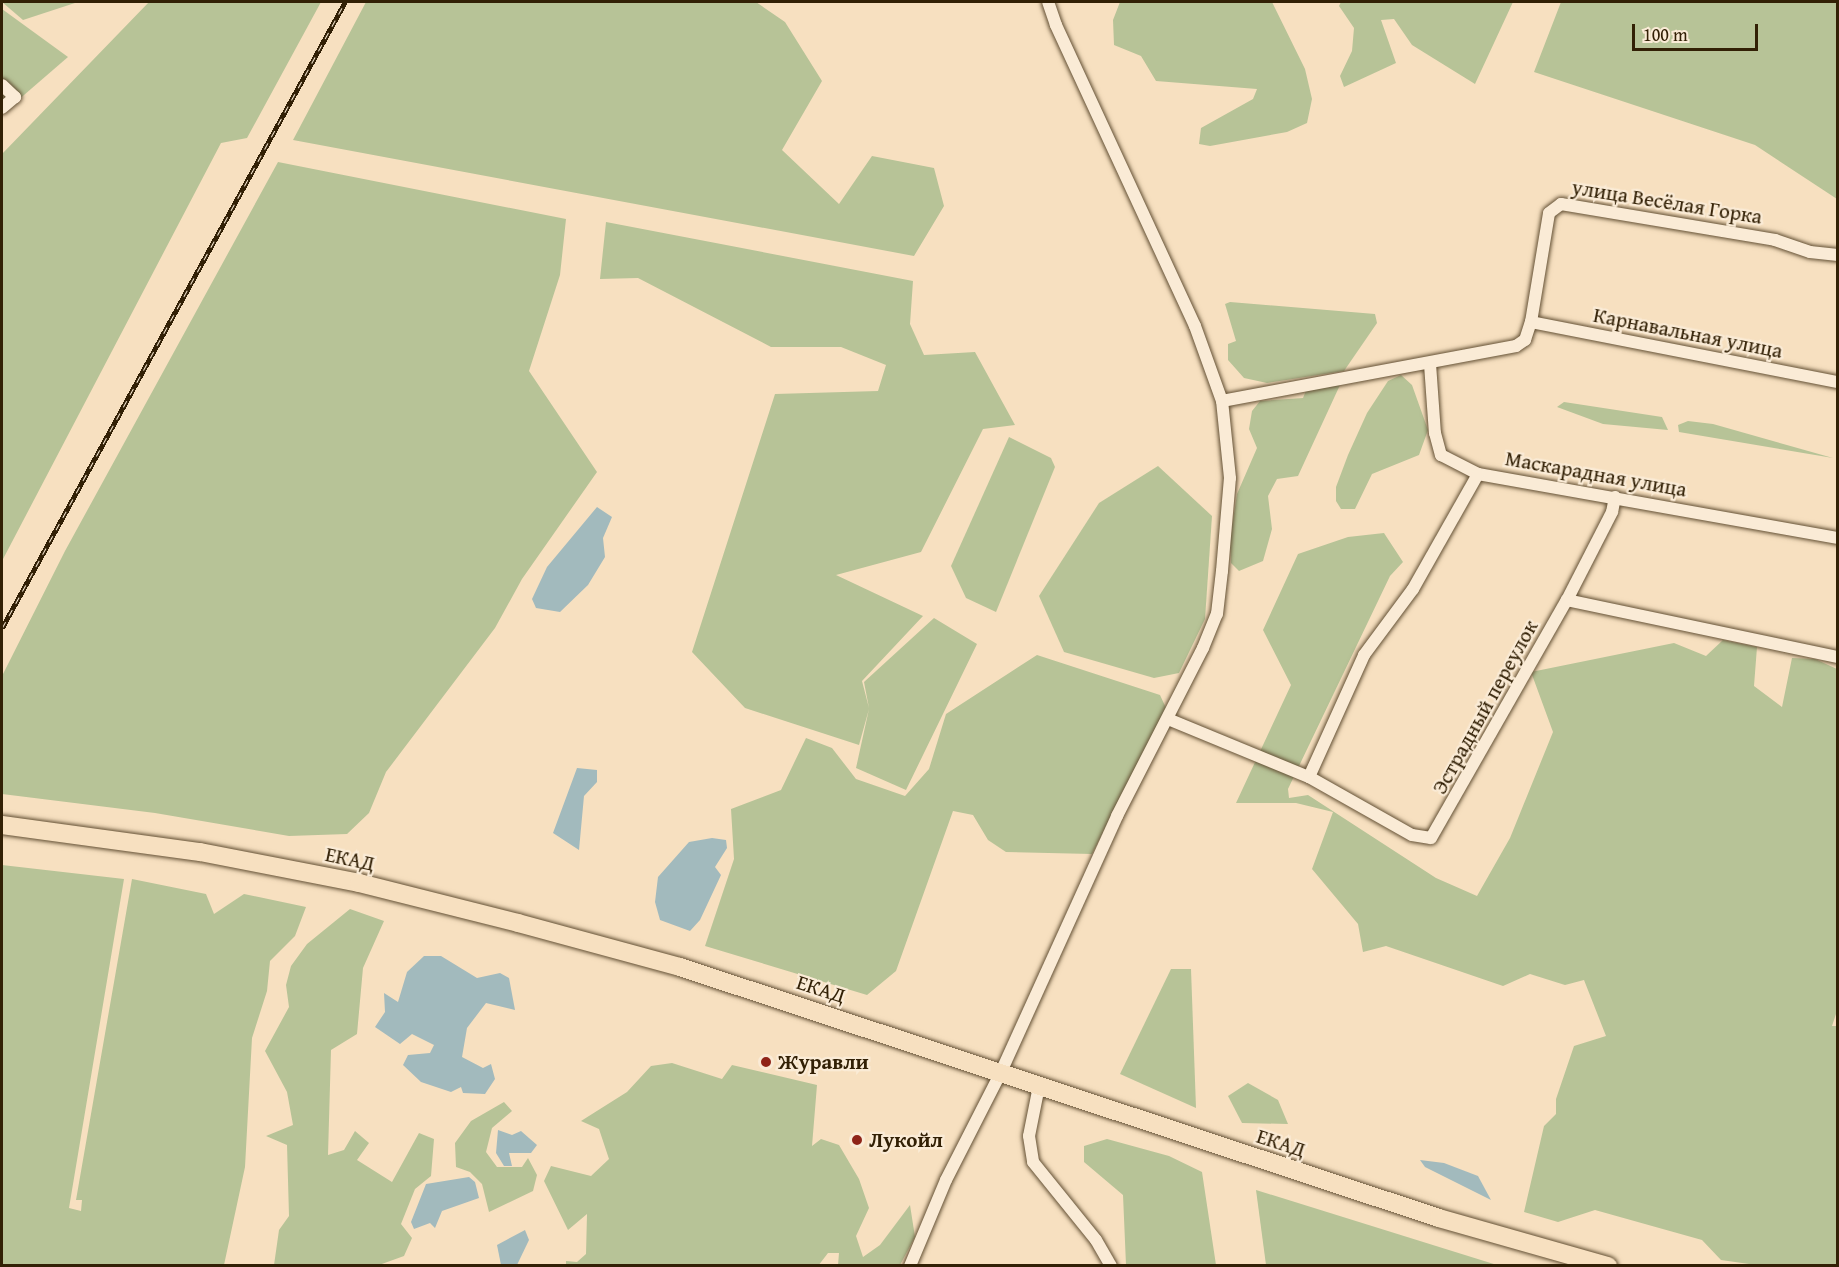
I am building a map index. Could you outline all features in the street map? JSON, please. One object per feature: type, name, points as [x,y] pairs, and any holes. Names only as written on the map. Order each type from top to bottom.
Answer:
[{"type":"highway","name":"ЕКАД","points":[[2,825],[200,852],[359,883],[680,967],[1439,1218],[1608,1266]]},
{"type":"street","points":[[910,1266],[946,1180],[1001,1072],[1112,826],[1168,718],[1217,614],[1230,478],[1222,401],[1196,326],[1048,2]]},
{"type":"street","points":[[2,85],[15,97],[2,108]]},
{"type":"street","name":"улица Весёлая Горка","points":[[1430,364],[1509,349],[1525,340],[1531,322],[1549,213],[1561,204],[1775,240],[1810,252],[1838,255]]},
{"type":"street","name":"Карнавальная улица","points":[[1531,322],[1838,382]]},
{"type":"street","points":[[1222,401],[1430,364]]},
{"type":"street","name":"Маскарадная улица","points":[[1430,364],[1435,433],[1441,454],[1478,474],[1838,538]]},
{"type":"street","points":[[1168,718],[1309,777],[1364,655],[1418,580],[1478,474]]},
{"type":"street","name":"Эстрадный переулок","points":[[1309,777],[1412,835],[1425,839],[1437,833],[1566,600],[1612,512],[1615,497]]},
{"type":"street","points":[[1566,600],[1838,657]]},
{"type":"street","points":[[1039,1086],[1027,1126],[1033,1162],[1096,1240],[1111,1266]]},
{"type":"green space","points":[[2,2],[78,2],[23,20]]},
{"type":"green space","points":[[149,2],[321,2],[247,138],[221,143],[2,561],[2,154]]},
{"type":"green space","points":[[366,2],[756,2],[785,22],[822,81],[782,150],[839,204],[872,156],[934,168],[944,206],[914,256],[293,140]]},
{"type":"green space","points":[[1120,2],[1272,2],[1305,69],[1312,99],[1307,123],[1287,132],[1210,146],[1199,144],[1201,128],[1253,99],[1257,89],[1156,81],[1141,56],[1114,45],[1113,20]]},
{"type":"green space","points":[[1341,2],[1513,2],[1475,84],[1412,45],[1394,19],[1381,20],[1396,63],[1344,87],[1340,76],[1352,51],[1354,28],[1339,6]]},
{"type":"green space","points":[[1561,2],[1837,2],[1837,199],[1755,145],[1534,72]]},
{"type":"green space","points":[[2,9],[68,57],[2,114]]},
{"type":"green space","points":[[278,162],[566,219],[560,275],[529,371],[597,472],[522,579],[495,628],[386,772],[369,813],[347,834],[289,836],[155,813],[2,794],[2,676],[65,551]]},
{"type":"green space","points":[[606,222],[913,281],[910,324],[924,355],[975,352],[1015,425],[983,429],[921,552],[836,575],[923,616],[862,681],[869,708],[864,682],[934,618],[977,644],[906,790],[856,768],[869,709],[859,745],[745,708],[692,652],[775,394],[878,391],[886,365],[841,347],[771,347],[638,278],[600,279]]},
{"type":"green space","points":[[1230,302],[1375,314],[1377,323],[1344,371],[1267,383],[1244,378],[1228,360],[1228,344],[1236,341],[1225,304]]},
{"type":"green space","points":[[1401,375],[1412,385],[1428,430],[1419,455],[1372,474],[1355,509],[1341,509],[1336,501],[1336,487],[1348,455],[1367,413],[1388,381]]},
{"type":"green space","points":[[1340,385],[1298,476],[1277,479],[1268,496],[1272,529],[1263,561],[1239,571],[1231,563],[1230,540],[1237,494],[1257,448],[1249,429],[1252,411],[1260,401],[1303,398],[1307,388]]},
{"type":"green space","points":[[1564,402],[1662,417],[1668,430],[1603,424],[1557,407]]},
{"type":"green space","points":[[1688,421],[1713,424],[1833,458],[1679,432],[1678,425]]},
{"type":"green space","points":[[1009,437],[1051,458],[1055,467],[996,612],[966,598],[951,566]]},
{"type":"green space","points":[[1158,466],[1212,516],[1205,619],[1179,673],[1154,678],[1064,652],[1039,596],[1099,503]]},
{"type":"green space","points":[[1384,533],[1403,562],[1390,576],[1288,789],[1289,798],[1308,795],[1436,878],[1477,896],[1510,838],[1553,732],[1531,672],[1674,643],[1706,656],[1723,640],[1757,647],[1754,686],[1782,707],[1792,658],[1815,659],[1837,669],[1838,1008],[1832,1026],[1838,1026],[1837,1265],[1756,1265],[1721,1260],[1702,1240],[1595,1210],[1558,1222],[1524,1212],[1544,1126],[1556,1114],[1556,1099],[1574,1046],[1606,1036],[1584,980],[1565,985],[1530,974],[1503,986],[1386,946],[1363,952],[1358,924],[1312,869],[1333,812],[1296,803],[1236,803],[1291,685],[1263,630],[1298,554],[1348,537]]},
{"type":"green space","points":[[1037,655],[1160,695],[1166,708],[1092,854],[1006,852],[988,840],[973,815],[953,811],[896,971],[867,995],[705,946],[734,859],[731,809],[781,790],[806,738],[832,748],[856,779],[905,796],[929,769],[946,714]]},
{"type":"green space","points":[[2,865],[124,879],[69,1208],[81,1211],[82,1200],[76,1200],[132,879],[206,894],[214,914],[244,894],[306,907],[295,936],[270,961],[267,991],[252,1038],[245,1167],[224,1265],[2,1265]]},
{"type":"green space","points":[[350,909],[384,921],[363,968],[357,1034],[331,1050],[328,1155],[344,1150],[355,1131],[369,1143],[357,1160],[392,1182],[419,1133],[434,1139],[431,1176],[415,1189],[401,1224],[412,1238],[404,1256],[379,1265],[274,1265],[279,1230],[289,1216],[287,1145],[266,1136],[293,1125],[287,1092],[265,1051],[289,1007],[286,985],[291,966],[307,944]]},
{"type":"green space","points":[[1171,969],[1191,969],[1196,1108],[1120,1074]]},
{"type":"green space","points":[[672,1063],[722,1079],[732,1065],[817,1085],[812,1146],[821,1139],[839,1145],[859,1179],[869,1208],[856,1236],[863,1257],[880,1245],[910,1205],[915,1237],[900,1265],[838,1265],[839,1253],[828,1253],[818,1266],[566,1265],[566,1261],[577,1262],[586,1254],[587,1214],[568,1230],[544,1181],[551,1166],[591,1176],[609,1159],[599,1129],[581,1121],[627,1092],[651,1066]]},
{"type":"green space","points":[[1248,1083],[1278,1100],[1288,1124],[1242,1123],[1228,1096]]},
{"type":"green space","points":[[504,1102],[512,1111],[492,1128],[486,1152],[497,1167],[522,1167],[528,1158],[537,1175],[533,1191],[489,1212],[482,1184],[470,1172],[456,1167],[455,1143],[471,1121]]},
{"type":"green space","points":[[1107,1139],[1169,1156],[1202,1172],[1216,1265],[1126,1265],[1123,1195],[1084,1162],[1084,1146]]},
{"type":"green space","points":[[1256,1190],[1497,1265],[1266,1265]]},
{"type":"water","points":[[597,507],[612,517],[603,538],[605,557],[588,585],[560,612],[536,608],[532,599],[547,567]]},
{"type":"water","points":[[577,768],[597,770],[597,782],[584,796],[579,850],[553,833]]},
{"type":"water","points":[[712,838],[726,840],[727,848],[715,867],[721,875],[700,920],[690,931],[660,920],[655,902],[658,877],[689,842]]},
{"type":"water","points":[[424,956],[441,956],[477,978],[500,973],[509,978],[515,1010],[486,1003],[467,1028],[462,1057],[483,1068],[491,1064],[495,1079],[485,1094],[463,1093],[461,1087],[451,1092],[421,1082],[403,1065],[408,1055],[430,1053],[434,1045],[412,1034],[400,1044],[375,1027],[385,1012],[384,993],[398,1002],[407,972]]},
{"type":"water","points":[[498,1130],[512,1135],[521,1131],[537,1145],[531,1153],[509,1153],[512,1166],[504,1166],[496,1153]]},
{"type":"water","points":[[1420,1160],[1444,1163],[1478,1176],[1491,1200],[1425,1167]]},
{"type":"water","points":[[469,1177],[475,1182],[479,1198],[442,1211],[435,1228],[430,1223],[414,1229],[411,1222],[426,1184]]},
{"type":"water","points":[[525,1230],[529,1240],[517,1265],[501,1265],[497,1245]]},
{"type":"railway","points":[[2,628],[345,2]]},
{"type":"place","name":"Журавли","points":[[766,1062]]},
{"type":"place","name":"Лукойл","points":[[857,1140]]}]
